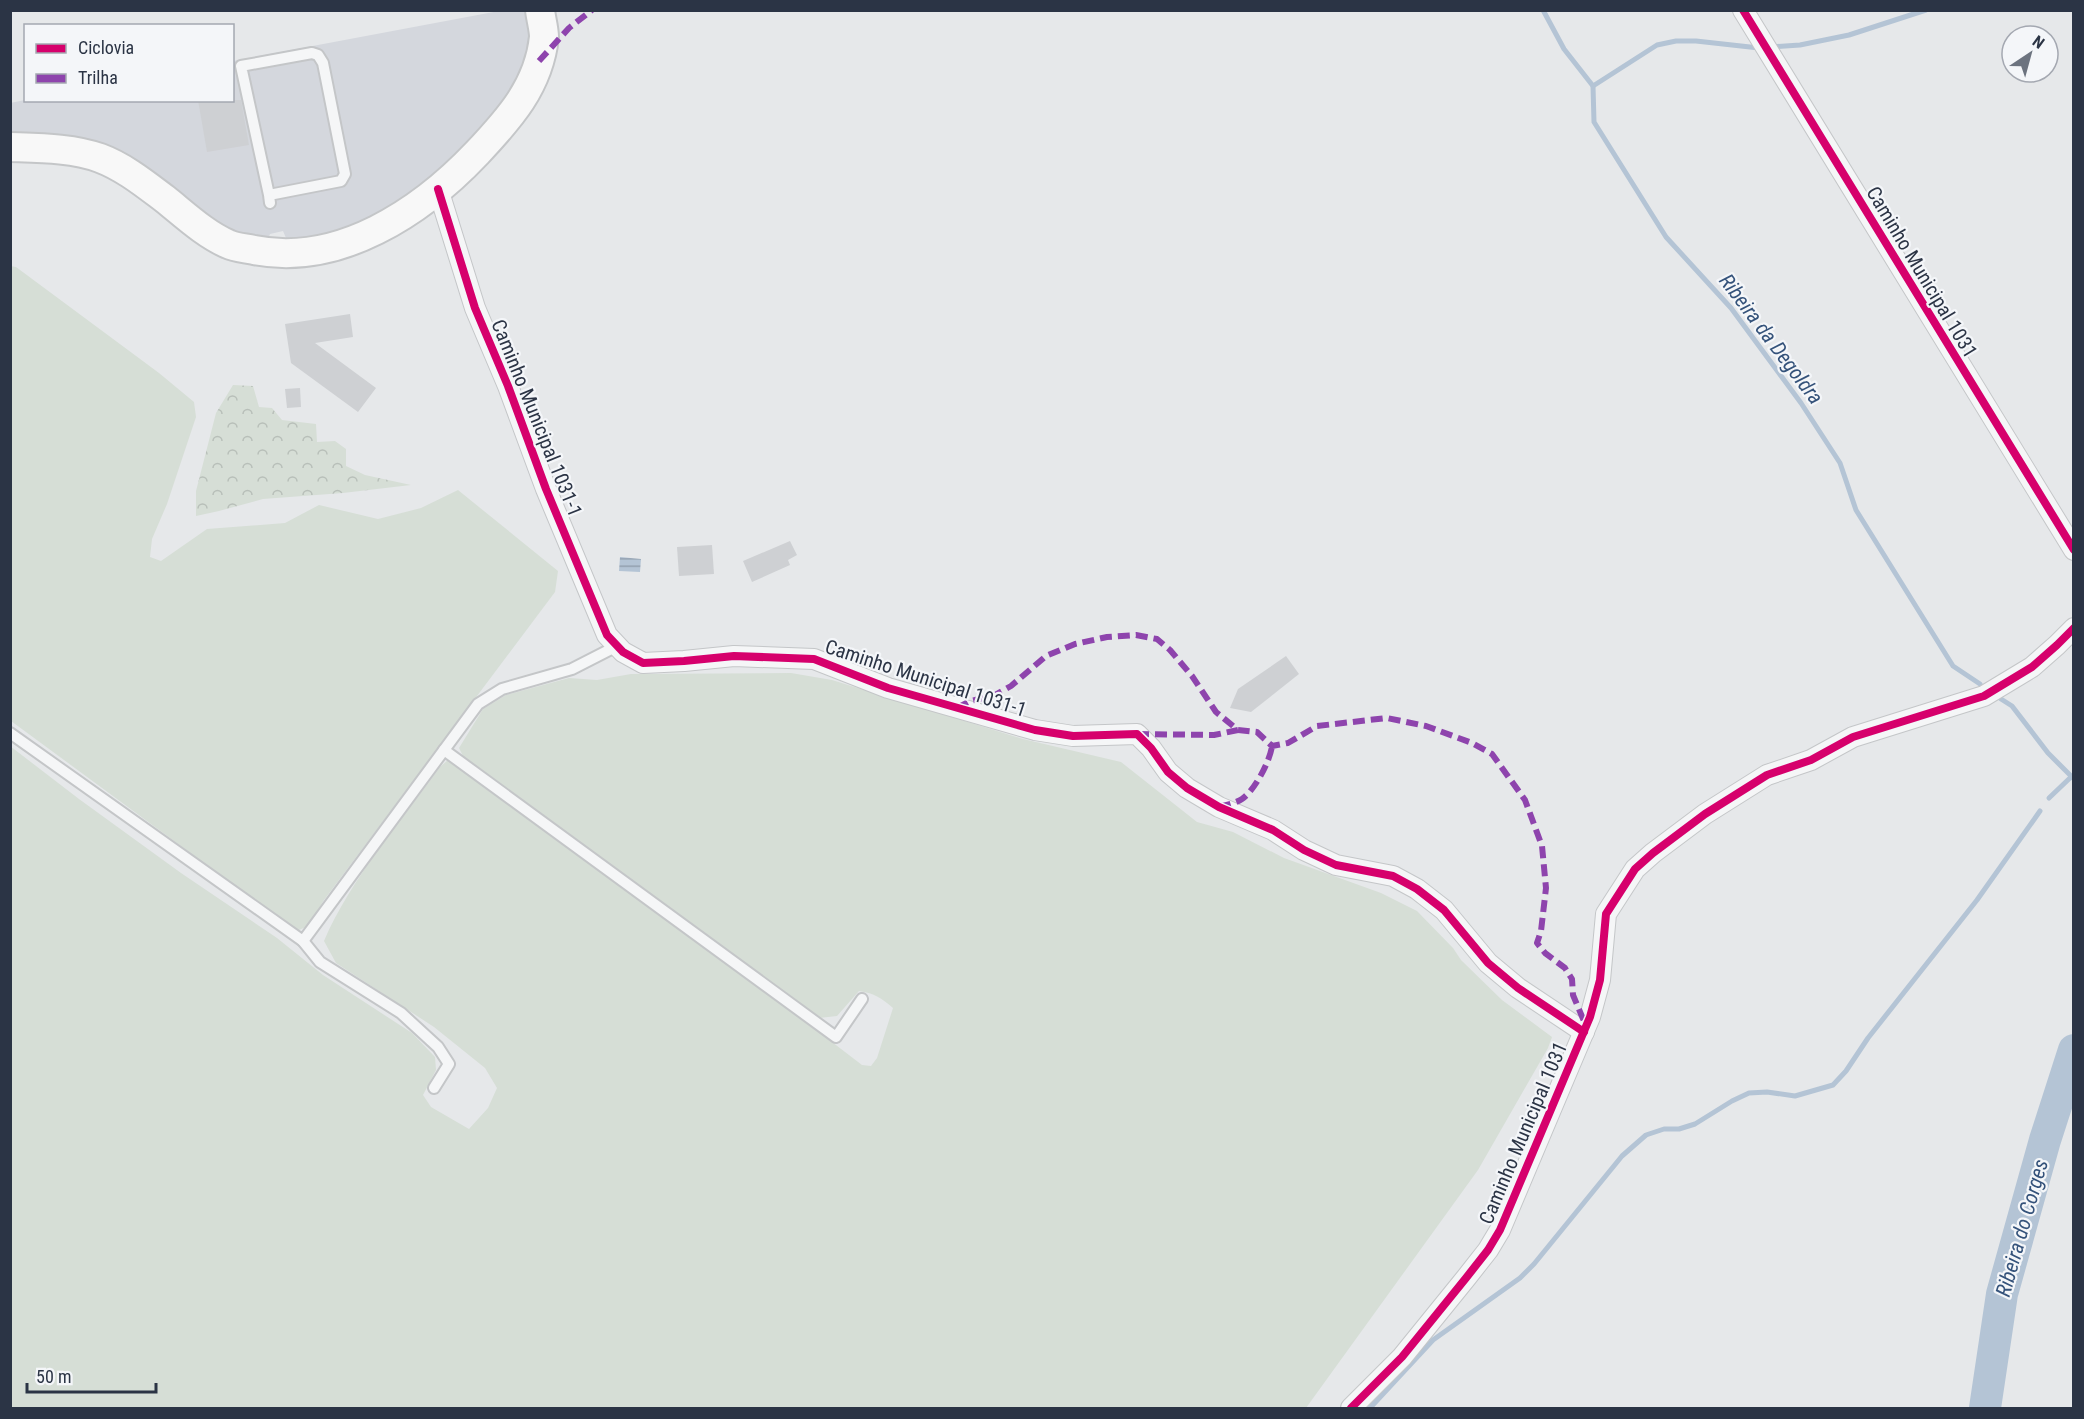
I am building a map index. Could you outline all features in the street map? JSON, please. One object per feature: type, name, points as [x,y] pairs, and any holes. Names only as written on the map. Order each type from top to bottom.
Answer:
[{"type":"main road","points":[[10,147],[75,152],[99,158],[123,169],[201,228],[228,244],[281,254],[321,251],[370,233],[438,189],[461,170],[499,129],[526,94],[539,61],[544,36],[540,10]]},
{"type":"street","name":"Caminho Municipal 1031","points":[[1743,10],[2073,550]]},
{"type":"street","name":"Caminho Municipal 1031-1","points":[[438,189],[475,308],[508,386],[546,489],[607,635],[623,652],[643,663],[734,656],[814,660],[888,688],[1025,727],[1073,736],[1137,734],[1151,748],[1168,772],[1187,788],[1219,807],[1273,830],[1304,850],[1336,865],[1393,876],[1417,889],[1444,910],[1488,963],[1518,988],[1584,1032]]},
{"type":"street","name":"Caminho Municipal 1031","points":[[1351,1408],[1402,1358],[1488,1250],[1512,1204],[1584,1032],[1600,980],[1606,914],[1635,869],[1705,814],[1767,775],[1811,759],[1853,737],[1984,696],[2032,667],[2073,628]]},
{"type":"lane","points":[[312,53],[318,55],[323,63],[344,178],[270,199],[238,76],[241,66],[312,53]]},
{"type":"lane","points":[[303,941],[478,704],[502,688],[572,669],[617,646]]},
{"type":"lane","points":[[10,734],[303,941],[320,962],[401,1012],[438,1047],[449,1064],[434,1088]]},
{"type":"lane","points":[[444,750],[836,1037],[862,999]]},
{"type":"shaded area","points":[[499,11],[531,11],[528,62],[516,85],[464,153],[398,202],[361,223],[312,241],[294,243],[286,238],[283,231],[270,234],[268,239],[227,230],[139,166],[11,135],[10,103],[24,100],[234,102],[234,61]]},
{"type":"green space","points":[[10,266],[16,267],[159,373],[194,402],[196,417],[167,504],[152,539],[150,557],[161,561],[207,529],[285,523],[319,505],[378,519],[421,508],[458,490],[558,571],[555,592],[324,900],[308,926],[299,930],[287,924],[11,721]]},
{"type":"green space","points":[[233,385],[253,386],[259,407],[272,408],[282,420],[316,424],[317,442],[335,441],[346,449],[346,466],[365,475],[411,485],[263,499],[196,516],[196,491],[216,413]]},
{"type":"green space","points":[[791,673],[832,680],[1023,739],[1121,762],[1197,822],[1233,832],[1284,858],[1381,893],[1417,911],[1453,948],[1461,960],[1502,1000],[1552,1037],[1548,1048],[1478,1170],[1306,1408],[11,1408],[10,746],[181,873],[277,938],[323,975],[412,1033],[435,1057],[436,1070],[423,1095],[431,1107],[469,1129],[488,1108],[497,1088],[485,1068],[434,1027],[336,963],[324,941],[362,873],[440,767],[448,760],[721,957],[862,1065],[871,1066],[877,1058],[893,1008],[885,1001],[859,991],[837,1016],[819,1018],[463,756],[459,748],[483,709],[506,695],[569,678],[597,680],[631,674]]},
{"type":"water","points":[[620,557],[641,559],[640,572],[619,571]]},
{"type":"building","points":[[241,100],[249,145],[207,152],[198,102]]},
{"type":"building","points":[[350,314],[353,337],[315,343],[376,388],[358,412],[291,363],[285,324]]},
{"type":"building","points":[[300,388],[301,407],[287,408],[285,389]]},
{"type":"building","points":[[790,541],[797,555],[788,560],[790,565],[752,582],[743,561]]},
{"type":"building","points":[[712,545],[714,574],[679,576],[677,547]]},
{"type":"building","points":[[1286,656],[1299,674],[1251,712],[1230,708],[1238,689]]},
{"type":"waterway","name":"Ribeira da Degoldra","points":[[1543,10],[1564,49],[1593,86],[1594,122],[1666,237],[1731,308],[1801,403],[1840,463],[1856,510],[1953,666],[1980,684]]},
{"type":"waterway","points":[[1771,47],[1800,45],[1849,35],[1926,10]]},
{"type":"waterway","points":[[1593,86],[1657,45],[1676,41],[1696,41],[1759,48]]},
{"type":"waterway","name":"Ribeira da Degoldra","points":[[2001,699],[2012,706],[2048,753],[2074,779]]},
{"type":"waterway","points":[[2049,798],[2071,777]]},
{"type":"waterway","points":[[1370,1408],[1433,1340],[1520,1278],[1622,1156],[1646,1135],[1664,1129],[1679,1129],[1695,1124],[1749,1093],[1767,1092],[1795,1096],[1833,1085],[1977,900],[2040,811]]},
{"type":"waterway","name":"Ribeira do Corges","points":[[1985,1408],[2002,1294],[2045,1140],[2074,1050]]},
{"type":"marked path","points":[[539,61],[569,28],[592,10]]},
{"type":"marked path","points":[[957,708],[970,701],[993,696],[1011,686],[1046,656],[1075,644],[1107,637],[1136,635],[1157,639],[1170,650],[1192,676],[1216,712],[1238,730],[1257,732],[1272,746],[1288,743],[1317,726],[1387,718],[1426,726],[1472,743],[1492,754],[1525,800],[1542,846],[1546,888],[1541,931],[1537,943],[1545,953],[1565,968],[1572,979],[1573,995],[1586,1026]]},
{"type":"marked path","points":[[1137,734],[1214,735],[1238,730]]},
{"type":"marked path","points":[[1219,807],[1237,802],[1247,795],[1261,775],[1272,746]]},
{"type":"cycle path","points":[[1743,10],[2074,550]]},
{"type":"cycle path","points":[[438,189],[475,308],[508,386],[546,489],[607,635],[623,652],[643,663],[734,656],[814,659],[888,688],[1035,730],[1073,736],[1137,734],[1151,748],[1168,772],[1187,788],[1219,807],[1273,830],[1304,850],[1336,865],[1393,876],[1417,889],[1444,910],[1488,963],[1518,988],[1584,1032]]},
{"type":"cycle path","points":[[1351,1408],[1402,1357],[1488,1250],[1500,1230],[1590,1017],[1600,980],[1606,914],[1635,869],[1705,814],[1767,775],[1811,760],[1853,737],[1984,696],[2032,667],[2074,628]]}]
